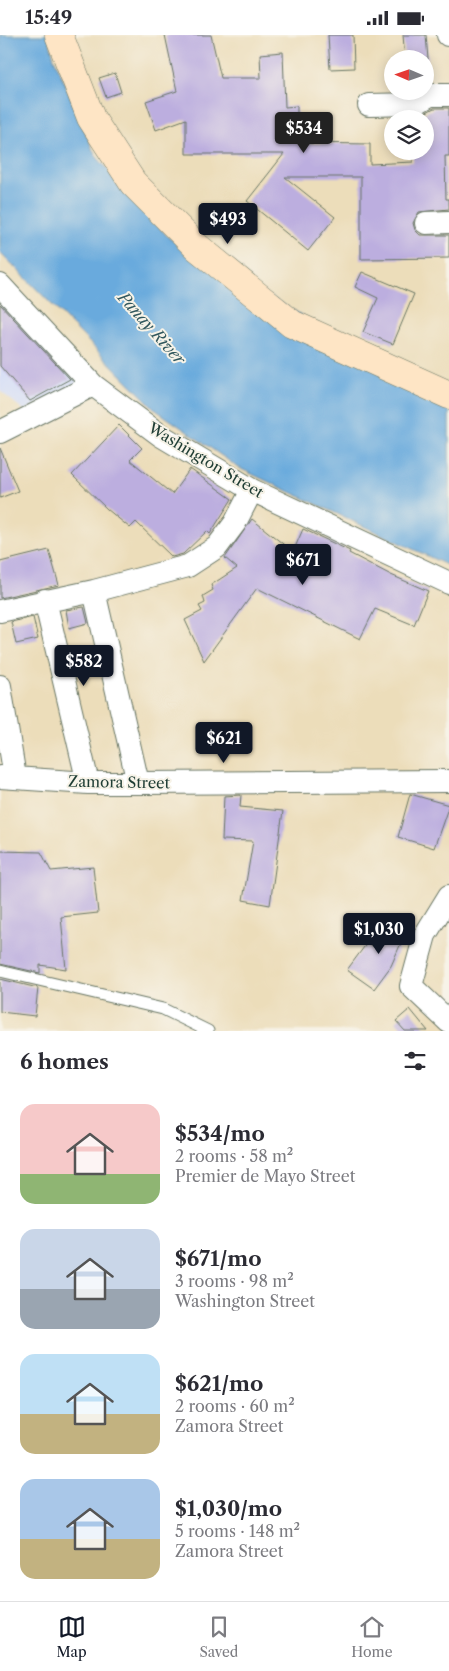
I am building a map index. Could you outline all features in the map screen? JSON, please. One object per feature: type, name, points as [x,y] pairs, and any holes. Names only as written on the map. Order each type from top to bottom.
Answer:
[{"type":"main road","points":[[59,35],[91,118],[133,183],[196,247],[292,325],[449,395]]},
{"type":"street","points":[[369,105],[415,104],[430,95],[449,95]]},
{"type":"street","points":[[426,223],[449,222]]},
{"type":"street","name":"Washington Street","points":[[0,285],[93,385],[160,435],[252,490],[449,583]]},
{"type":"street","points":[[0,433],[93,385]]},
{"type":"street","points":[[0,611],[94,591],[188,566],[217,547],[235,523],[252,490]]},
{"type":"street","points":[[94,591],[138,783]]},
{"type":"street","points":[[45,600],[88,783]]},
{"type":"street","points":[[0,686],[7,777]]},
{"type":"street","name":"Zamora Street","points":[[7,777],[88,783],[449,781]]},
{"type":"street","points":[[449,896],[425,935],[412,986],[449,1022]]},
{"type":"lane","points":[[0,971],[163,1009],[208,1031]]},
{"type":"shaded area","points":[[0,298],[80,382],[25,411],[0,391]]},
{"type":"water","name":"Panay River","points":[[0,35],[48,35],[54,58],[95,155],[169,238],[449,401],[449,566],[239,468],[156,410],[0,252]]},
{"type":"building","points":[[165,35],[211,35],[221,78],[261,78],[260,54],[283,52],[285,107],[297,106],[297,143],[370,144],[370,164],[434,160],[434,110],[430,110],[434,108],[449,108],[449,156],[445,156],[446,199],[449,199],[449,209],[419,212],[413,223],[415,230],[420,235],[449,235],[449,258],[361,259],[361,177],[285,177],[335,217],[308,251],[247,201],[284,154],[186,154],[186,119],[156,130],[146,101],[177,91]]},
{"type":"building","points":[[328,35],[353,35],[354,68],[330,69]]},
{"type":"building","points":[[403,35],[426,35],[427,50],[404,50]]},
{"type":"building","points":[[115,73],[121,92],[106,97],[99,78]]},
{"type":"building","points":[[362,272],[414,294],[393,344],[363,332],[378,298],[355,287]]},
{"type":"building","points":[[0,304],[70,379],[30,401],[0,366]]},
{"type":"building","points":[[119,425],[142,448],[130,460],[172,494],[190,469],[232,499],[210,534],[207,531],[183,554],[172,557],[136,522],[130,528],[72,475]]},
{"type":"building","points":[[0,448],[18,491],[0,498]]},
{"type":"building","points":[[252,519],[293,552],[303,529],[350,551],[349,553],[391,575],[428,591],[414,625],[375,609],[360,639],[257,588],[204,661],[185,620],[202,611],[199,606],[205,603],[203,596],[213,590],[211,585],[237,568],[225,558]]},
{"type":"building","points":[[49,550],[59,585],[0,598],[0,562]]},
{"type":"building","points":[[84,607],[88,623],[69,628],[66,610]]},
{"type":"building","points":[[33,617],[38,639],[16,644],[11,622]]},
{"type":"building","points":[[410,794],[449,805],[434,848],[398,837]]},
{"type":"building","points":[[241,795],[240,807],[283,811],[270,905],[243,900],[253,841],[222,840],[224,796]]},
{"type":"building","points":[[0,851],[41,852],[51,871],[93,867],[98,913],[61,917],[66,969],[40,965],[40,973],[0,964]]},
{"type":"building","points":[[391,917],[408,927],[391,966],[374,989],[347,970],[367,943],[373,947]]},
{"type":"building","points":[[0,979],[38,988],[35,1016],[0,1012]]},
{"type":"building","points":[[410,1009],[428,1031],[405,1031],[396,1021]]}]
